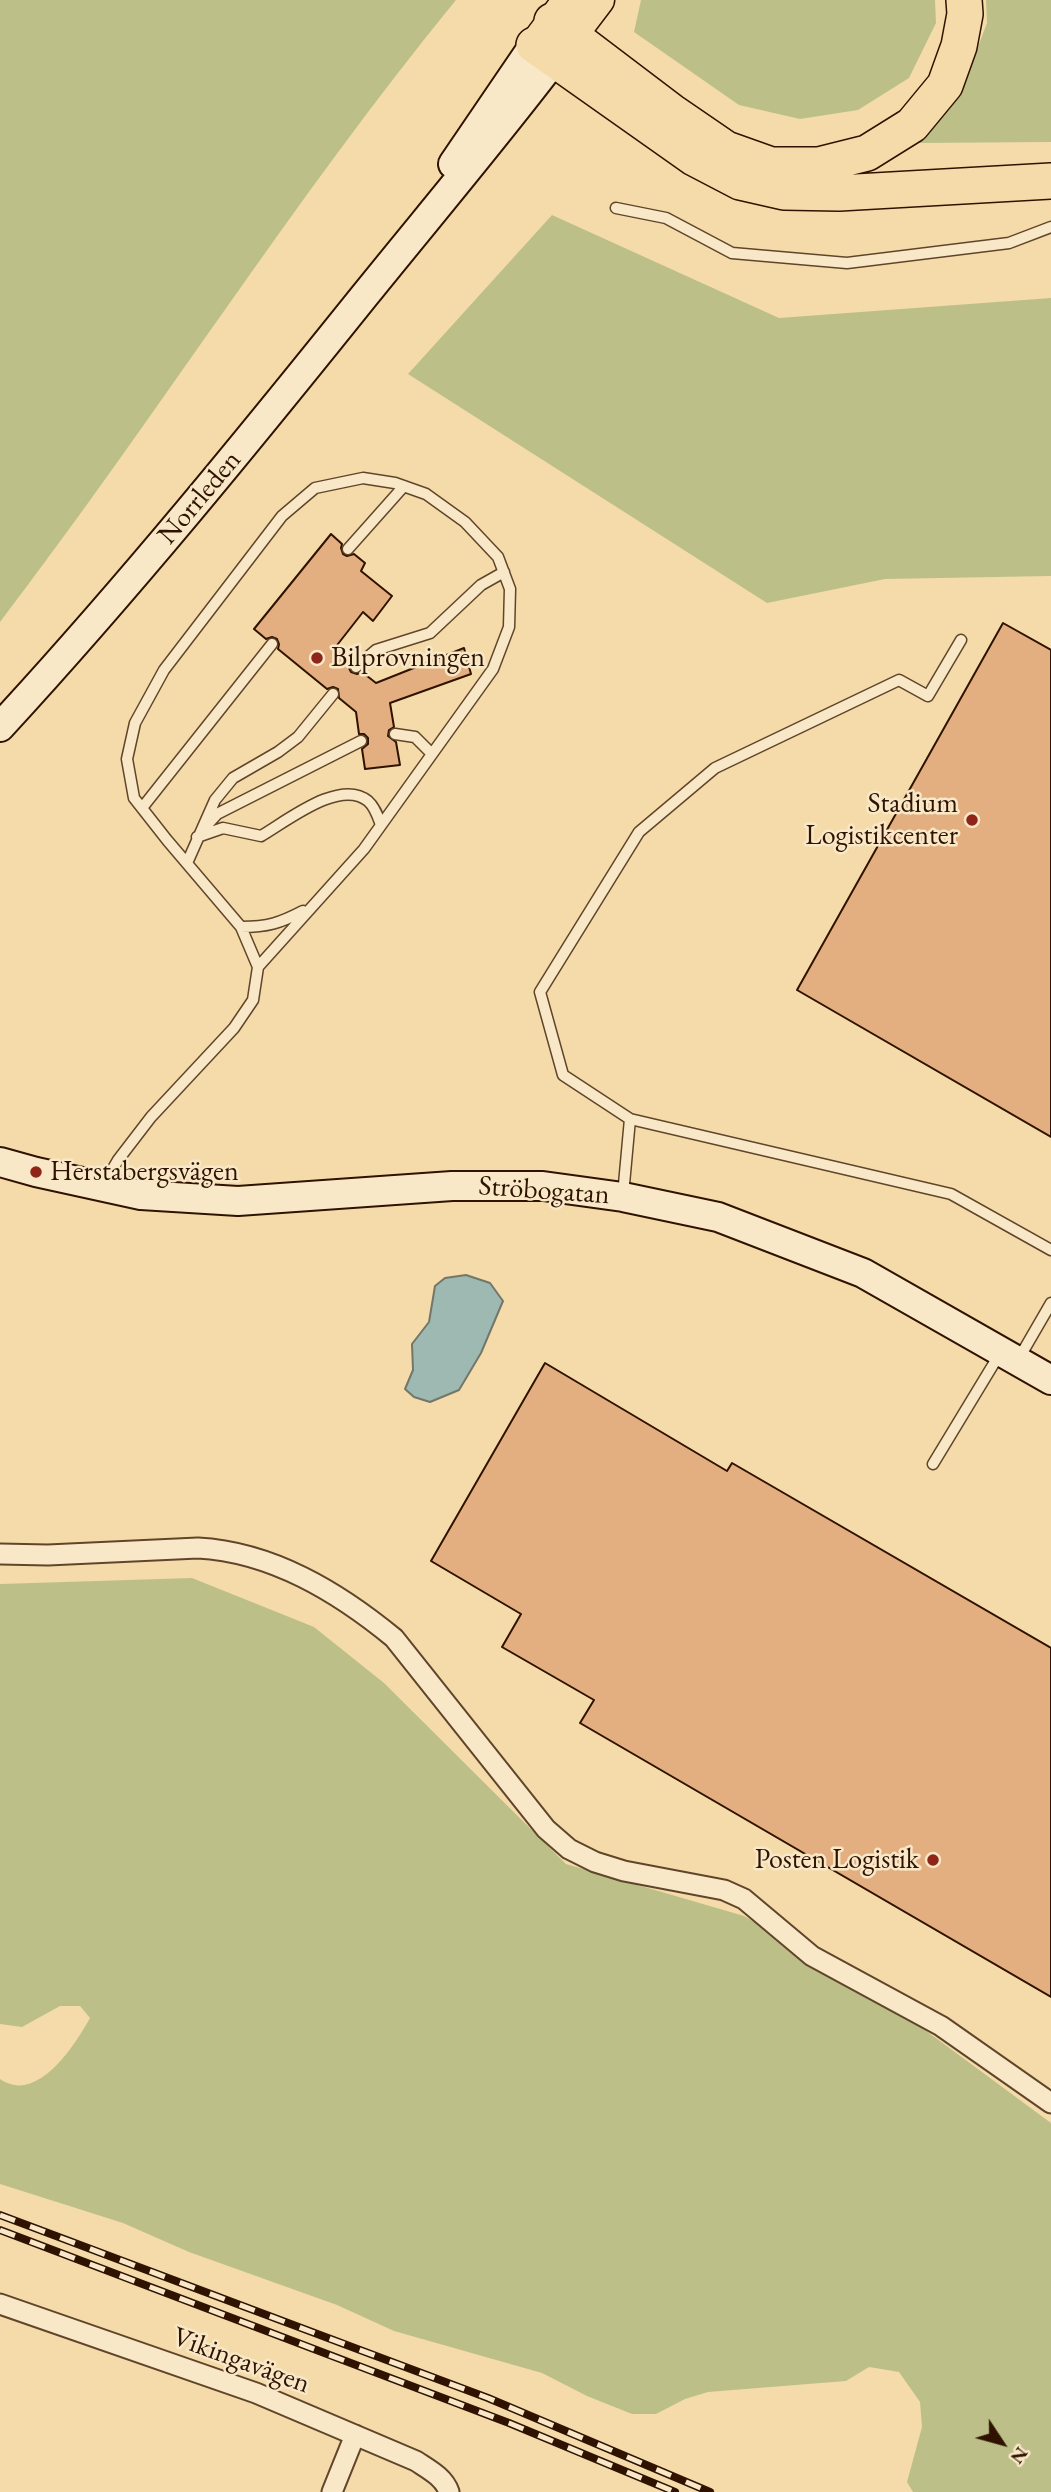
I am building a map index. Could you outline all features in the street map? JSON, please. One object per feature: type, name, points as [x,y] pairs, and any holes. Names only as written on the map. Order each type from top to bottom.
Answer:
[{"type":"highway","points":[[556,33],[726,149],[771,165],[819,166],[867,153],[912,125],[945,85],[959,46],[965,14],[964,0]]},
{"type":"highway","points":[[556,33],[694,158],[740,182],[784,192],[839,193],[1051,181]]},
{"type":"main road","points":[[556,33],[599,0]]},
{"type":"street","name":"Norrleden","points":[[0,727],[86,633],[241,450],[392,262],[461,152],[556,33]]},
{"type":"street","name":"Ströbogatan","points":[[0,1162],[141,1195],[238,1201],[452,1186],[543,1186],[623,1197],[718,1217],[851,1268],[1051,1380]]},
{"type":"street","points":[[0,1554],[48,1555],[210,1549],[248,1554],[286,1568],[365,1615],[394,1638],[546,1829],[569,1849],[595,1862],[624,1871],[724,1891],[744,1899],[812,1955],[842,1974],[941,2026],[1051,2103]]},
{"type":"street","name":"Vikingavägen","points":[[0,2304],[256,2393],[416,2461],[440,2478],[449,2492]]},
{"type":"street","points":[[332,2492],[355,2435]]},
{"type":"lane","points":[[616,208],[666,218],[732,253],[847,263],[1009,243],[1051,227]]},
{"type":"lane","points":[[102,1187],[118,1160],[151,1117],[234,1028],[253,1000],[258,967],[241,926],[134,798],[127,759],[135,723],[164,670],[282,516],[315,488],[363,478],[404,486],[426,494],[465,522],[498,557],[510,589],[509,627],[493,668],[364,849],[258,967]]},
{"type":"lane","points":[[348,549],[404,486]]},
{"type":"lane","points":[[356,667],[376,650],[430,633],[481,585],[504,572]]},
{"type":"lane","points":[[961,640],[928,696],[898,680],[715,768],[639,832],[540,992],[563,1075],[630,1119],[951,1194],[1051,1250]]},
{"type":"lane","points":[[142,808],[272,644]]},
{"type":"lane","points":[[187,863],[215,800],[233,778],[299,737],[333,694]]},
{"type":"lane","points":[[395,734],[415,737],[432,754]]},
{"type":"lane","points":[[197,837],[217,814],[360,741]]},
{"type":"lane","points":[[197,837],[223,828],[261,836],[329,797],[349,793],[367,800],[374,807],[381,825]]},
{"type":"lane","points":[[241,926],[262,927],[280,923],[310,907]]},
{"type":"lane","points":[[623,1197],[630,1119]]},
{"type":"lane","points":[[933,1464],[1009,1356],[1051,1303]]},
{"type":"green space","points":[[0,0],[456,0],[338,152],[58,545],[0,622]]},
{"type":"green space","points":[[641,0],[935,0],[936,23],[909,78],[858,110],[800,119],[739,105],[634,32]]},
{"type":"green space","points":[[986,0],[1051,0],[1051,142],[917,143],[968,73],[987,23]]},
{"type":"green space","points":[[552,215],[779,318],[1051,298],[1051,576],[885,579],[767,603],[408,374]]},
{"type":"green space","points":[[192,1578],[314,1627],[384,1683],[566,1864],[744,1916],[879,1996],[1051,2123],[1051,2492],[913,2492],[907,2482],[922,2427],[920,2402],[899,2372],[869,2367],[846,2381],[708,2392],[685,2399],[656,2414],[632,2414],[587,2396],[542,2373],[394,2331],[337,2305],[189,2252],[123,2223],[0,2184],[0,2079],[14,2085],[28,2084],[41,2078],[65,2056],[90,2018],[80,2006],[60,2006],[22,2027],[0,2024],[0,1584]]},
{"type":"water","points":[[466,1275],[490,1283],[503,1301],[481,1353],[459,1390],[430,1402],[414,1397],[405,1389],[413,1370],[412,1344],[429,1322],[435,1286],[445,1278]]},
{"type":"building","name":"Bilprovningen","points":[[331,534],[342,544],[343,554],[354,554],[365,563],[361,571],[392,596],[373,621],[363,612],[334,649],[350,663],[351,672],[362,672],[376,683],[464,648],[471,674],[390,703],[394,727],[389,730],[388,736],[396,742],[400,765],[365,769],[362,749],[368,744],[368,738],[359,734],[356,712],[339,698],[338,689],[327,689],[278,649],[277,639],[266,639],[254,629]]},
{"type":"building","name":"Stadium Logistikcenter","points":[[1003,623],[1051,650],[1051,1137],[797,990]]},
{"type":"building","name":"Posten Logistik","points":[[545,1363],[727,1471],[732,1463],[1051,1648],[1051,1997],[580,1723],[594,1700],[502,1647],[521,1614],[431,1561]]},
{"type":"railway","points":[[0,2215],[488,2398],[710,2492]]},
{"type":"railway","points":[[0,2230],[509,2423],[675,2492]]},
{"type":"place","name":"Bilprovningen","points":[[317,658]]},
{"type":"place","name":"Stadium Logistikcenter","points":[[972,820]]},
{"type":"place","name":"Herstabergsvägen","points":[[36,1172]]},
{"type":"place","name":"Posten Logistik","points":[[933,1860]]}]
